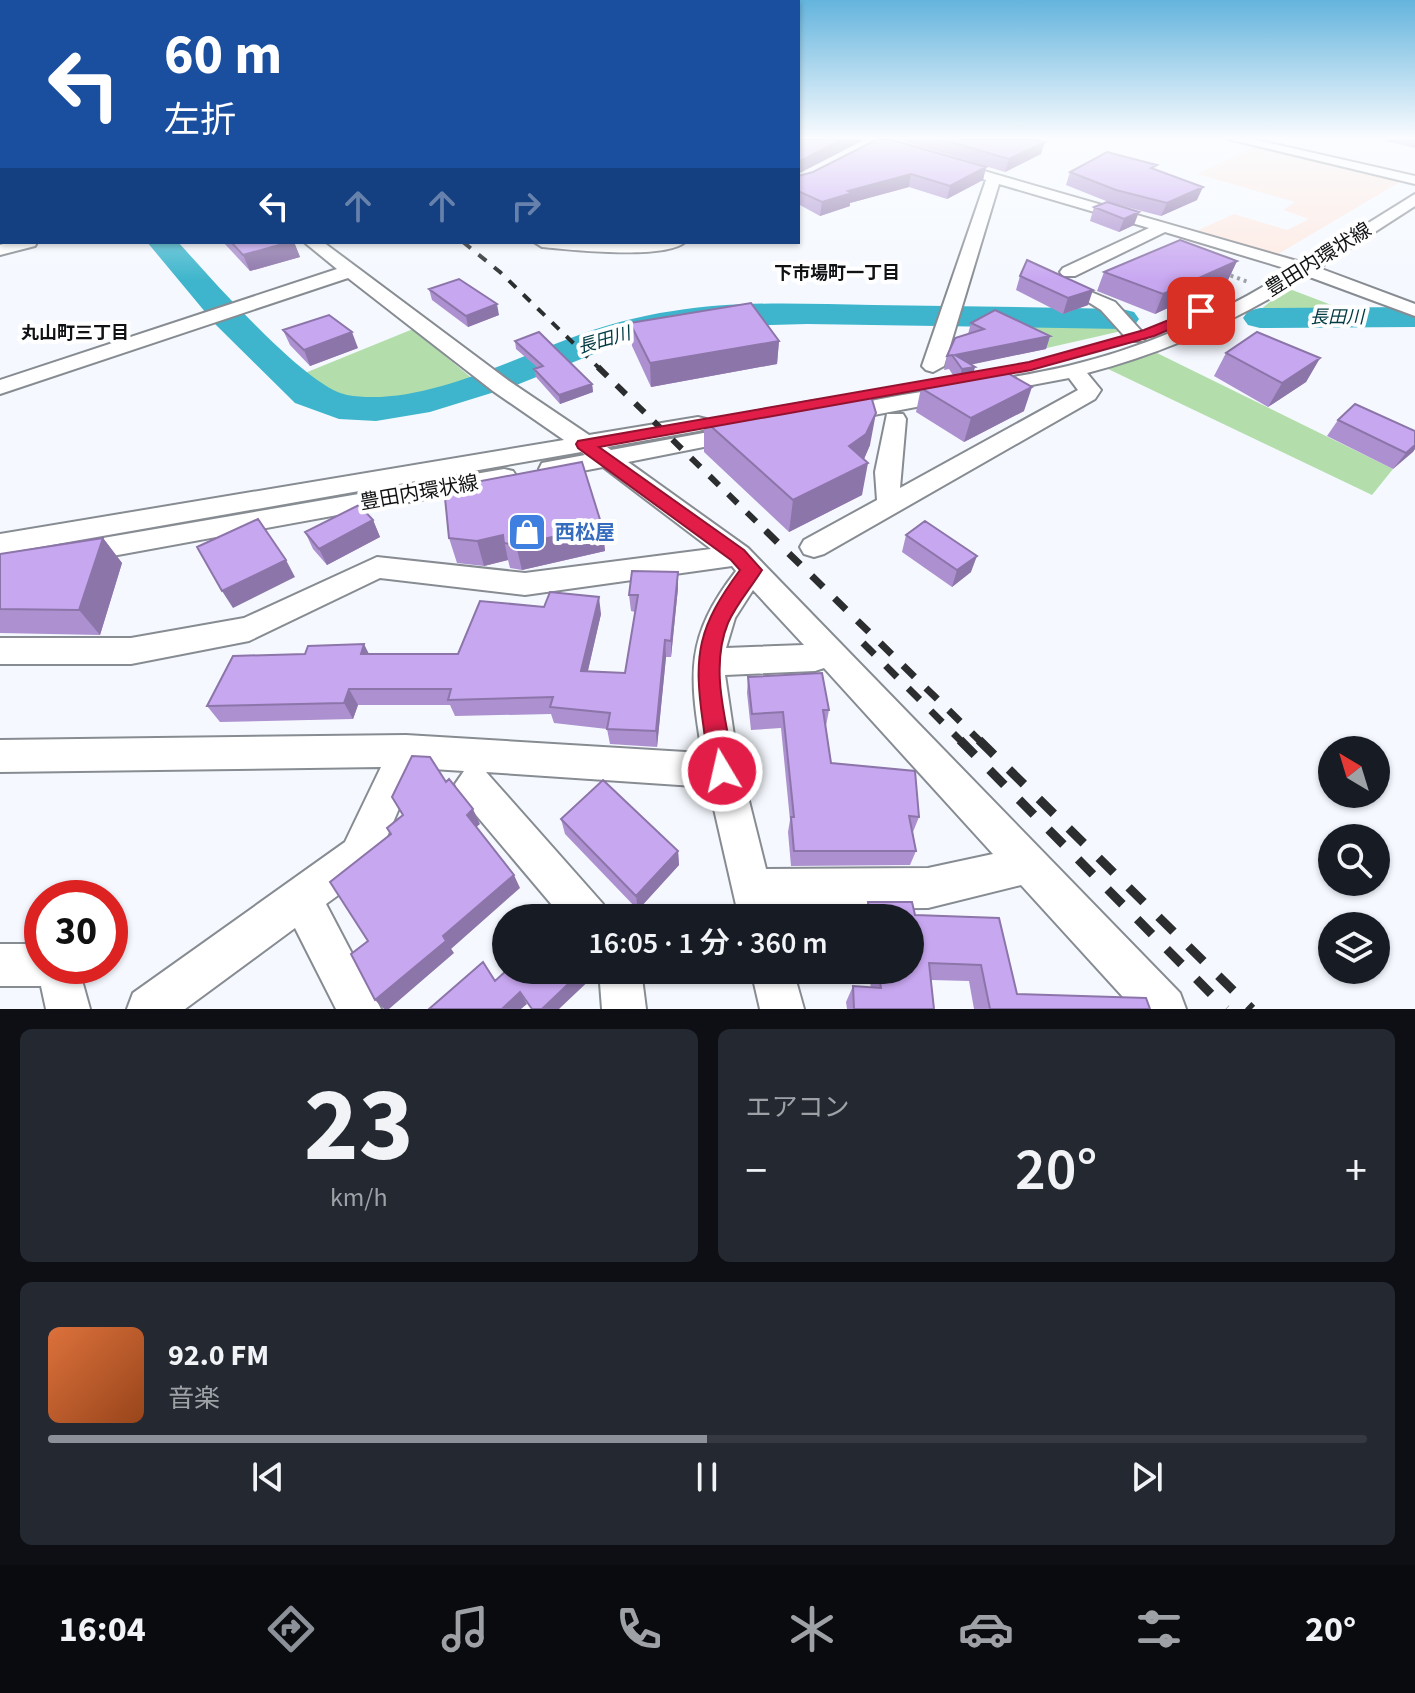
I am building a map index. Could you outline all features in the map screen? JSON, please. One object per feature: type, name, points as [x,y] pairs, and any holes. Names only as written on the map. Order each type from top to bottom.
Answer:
[{"type":"street","points":[[933,366],[991,186]]},
{"type":"street","points":[[1019,186],[1193,236],[1197,241],[1191,244],[1411,309]]},
{"type":"street","name":"豊田内環状線","points":[[1410,186],[1277,271],[1201,328],[1153,348],[1074,371],[829,408],[1031,366],[1201,311],[1277,271],[1415,199]]},
{"type":"street","points":[[1069,272],[1163,227]]},
{"type":"street","points":[[0,250],[22,244]]},
{"type":"street","points":[[315,244],[482,372],[745,562],[1164,1009]]},
{"type":"street","points":[[564,244],[598,247],[664,244]]},
{"type":"street","points":[[0,387],[350,271]]},
{"type":"street","points":[[1100,302],[1133,334]]},
{"type":"street","points":[[814,547],[1087,394],[1090,390],[1074,371]]},
{"type":"street","name":"豊田内環状線","points":[[0,566],[596,452],[740,416]]},
{"type":"street","points":[[891,506],[884,487],[896,434],[895,419]]},
{"type":"street","name":"豊田内環状線","points":[[0,544],[765,429]]},
{"type":"street","points":[[0,651],[131,651],[249,629],[377,567],[525,584],[745,562]]},
{"type":"street","points":[[745,562],[717,625],[708,680],[722,771],[755,904],[928,888],[1009,870]]},
{"type":"street","points":[[709,662],[815,658]]},
{"type":"street","points":[[0,756],[406,751],[722,771]]},
{"type":"street","points":[[149,1009],[359,856],[406,751]]},
{"type":"street","points":[[473,784],[577,904]]},
{"type":"street","points":[[302,900],[348,1004]]},
{"type":"street","points":[[0,965],[24,965]]},
{"type":"street","points":[[62,984],[68,1009]]},
{"type":"street","points":[[621,984],[624,1009]]},
{"type":"street","points":[[776,984],[782,1009]]},
{"type":"path","points":[[1221,272],[1277,271]]},
{"type":"shaded area","points":[[1239,186],[1393,186],[1273,257],[1194,232],[1234,214],[1287,230],[1309,219],[1283,210],[1295,202]]},
{"type":"green space","points":[[1287,288],[1342,309],[1412,310],[1415,320],[1245,322]]},
{"type":"green space","points":[[990,321],[1117,322],[1126,330],[1047,348]]},
{"type":"green space","points":[[413,329],[474,380],[420,397],[363,401],[326,398],[300,375]]},
{"type":"green space","points":[[1157,353],[1393,469],[1372,495],[1108,369]]},
{"type":"building","points":[[800,186],[866,186],[848,191],[852,193],[822,202],[800,192]]},
{"type":"building","points":[[1106,186],[1203,187],[1167,203]]},
{"type":"building","points":[[1107,202],[1139,212],[1124,219],[1094,207]]},
{"type":"building","points":[[1180,240],[1237,261],[1163,294],[1104,272]]},
{"type":"building","points":[[233,244],[283,244],[243,255]]},
{"type":"building","points":[[1027,260],[1093,290],[1068,298],[1020,276]]},
{"type":"building","points":[[459,279],[497,304],[466,316],[429,289]]},
{"type":"building","points":[[751,303],[779,341],[650,363],[630,323]]},
{"type":"building","points":[[995,310],[1050,336],[955,355],[975,367],[962,369],[952,355],[947,356],[955,338],[984,329],[971,323]]},
{"type":"building","points":[[329,315],[352,332],[304,350],[283,330]]},
{"type":"building","points":[[539,332],[592,384],[559,395],[534,369],[543,366],[515,341]]},
{"type":"building","points":[[1257,332],[1320,358],[1282,383],[1226,353]]},
{"type":"building","points":[[1004,371],[1032,387],[971,418],[921,388]]},
{"type":"building","points":[[871,396],[876,413],[866,434],[849,446],[868,463],[793,500],[704,420],[814,400]]},
{"type":"building","points":[[1355,404],[1415,431],[1415,445],[1406,453],[1338,420]]},
{"type":"building","points":[[582,462],[602,526],[516,545],[504,543],[503,535],[477,541],[449,538],[444,488]]},
{"type":"building","points":[[359,505],[373,520],[319,549],[305,532]]},
{"type":"building","points":[[258,519],[286,560],[222,591],[197,547]]},
{"type":"building","points":[[925,521],[977,556],[957,570],[906,535]]},
{"type":"building","points":[[103,538],[79,610],[0,609],[0,554]]},
{"type":"building","points":[[632,571],[678,572],[671,641],[665,640],[656,731],[607,729],[610,713],[550,707],[553,697],[448,700],[451,689],[349,689],[344,703],[207,706],[233,656],[305,654],[308,646],[364,644],[361,654],[458,654],[480,601],[544,607],[550,592],[599,597],[581,671],[625,673],[638,595],[629,595]]},
{"type":"building","points":[[822,673],[829,710],[823,710],[831,763],[915,771],[919,817],[909,816],[916,851],[794,851],[791,817],[794,817],[783,712],[752,714],[748,677]]},
{"type":"building","points":[[412,756],[430,757],[446,782],[449,779],[473,809],[467,815],[514,875],[443,936],[446,941],[375,1000],[351,954],[368,941],[330,882],[391,834],[387,828],[403,815],[392,797]]},
{"type":"building","points":[[603,780],[678,851],[636,896],[561,819]]},
{"type":"building","points":[[868,902],[912,904],[868,904]]},
{"type":"building","points":[[924,915],[999,918],[1017,994],[1146,998],[1150,1009],[990,1009],[981,965],[929,963],[934,1009],[854,1009],[853,986],[881,988],[880,984],[924,984]]},
{"type":"building","points":[[483,962],[492,976],[492,984],[568,984],[542,1009],[532,1009],[520,992],[502,1009],[429,1009]]},
{"type":"waterway","name":"長田川","points":[[164,244],[228,318],[309,395],[339,407],[376,409],[416,403],[501,378],[609,336],[641,327],[707,317],[807,314],[1122,319]]},
{"type":"waterway","name":"長田川","points":[[1260,318],[1415,317]]},
{"type":"railway","points":[[465,244],[500,272],[600,369]]},
{"type":"railway","points":[[598,367],[768,533]]},
{"type":"railway","points":[[766,531],[981,742]]},
{"type":"railway","points":[[863,643],[960,740]]},
{"type":"railway","points":[[960,740],[1226,1009]]},
{"type":"railway","points":[[979,740],[1252,1009]]},
{"type":"place","name":"西松屋","points":[[527,532]]},
{"type":"district","name":"下市場町一丁目","points":[[837,273]]},
{"type":"district","name":"丸山町三丁目","points":[[75,333]]},
{"type":"route","points":[[722,771],[708,680],[710,650],[728,602],[752,570],[738,555],[584,444],[1031,366],[1149,333],[1201,311]]}]
